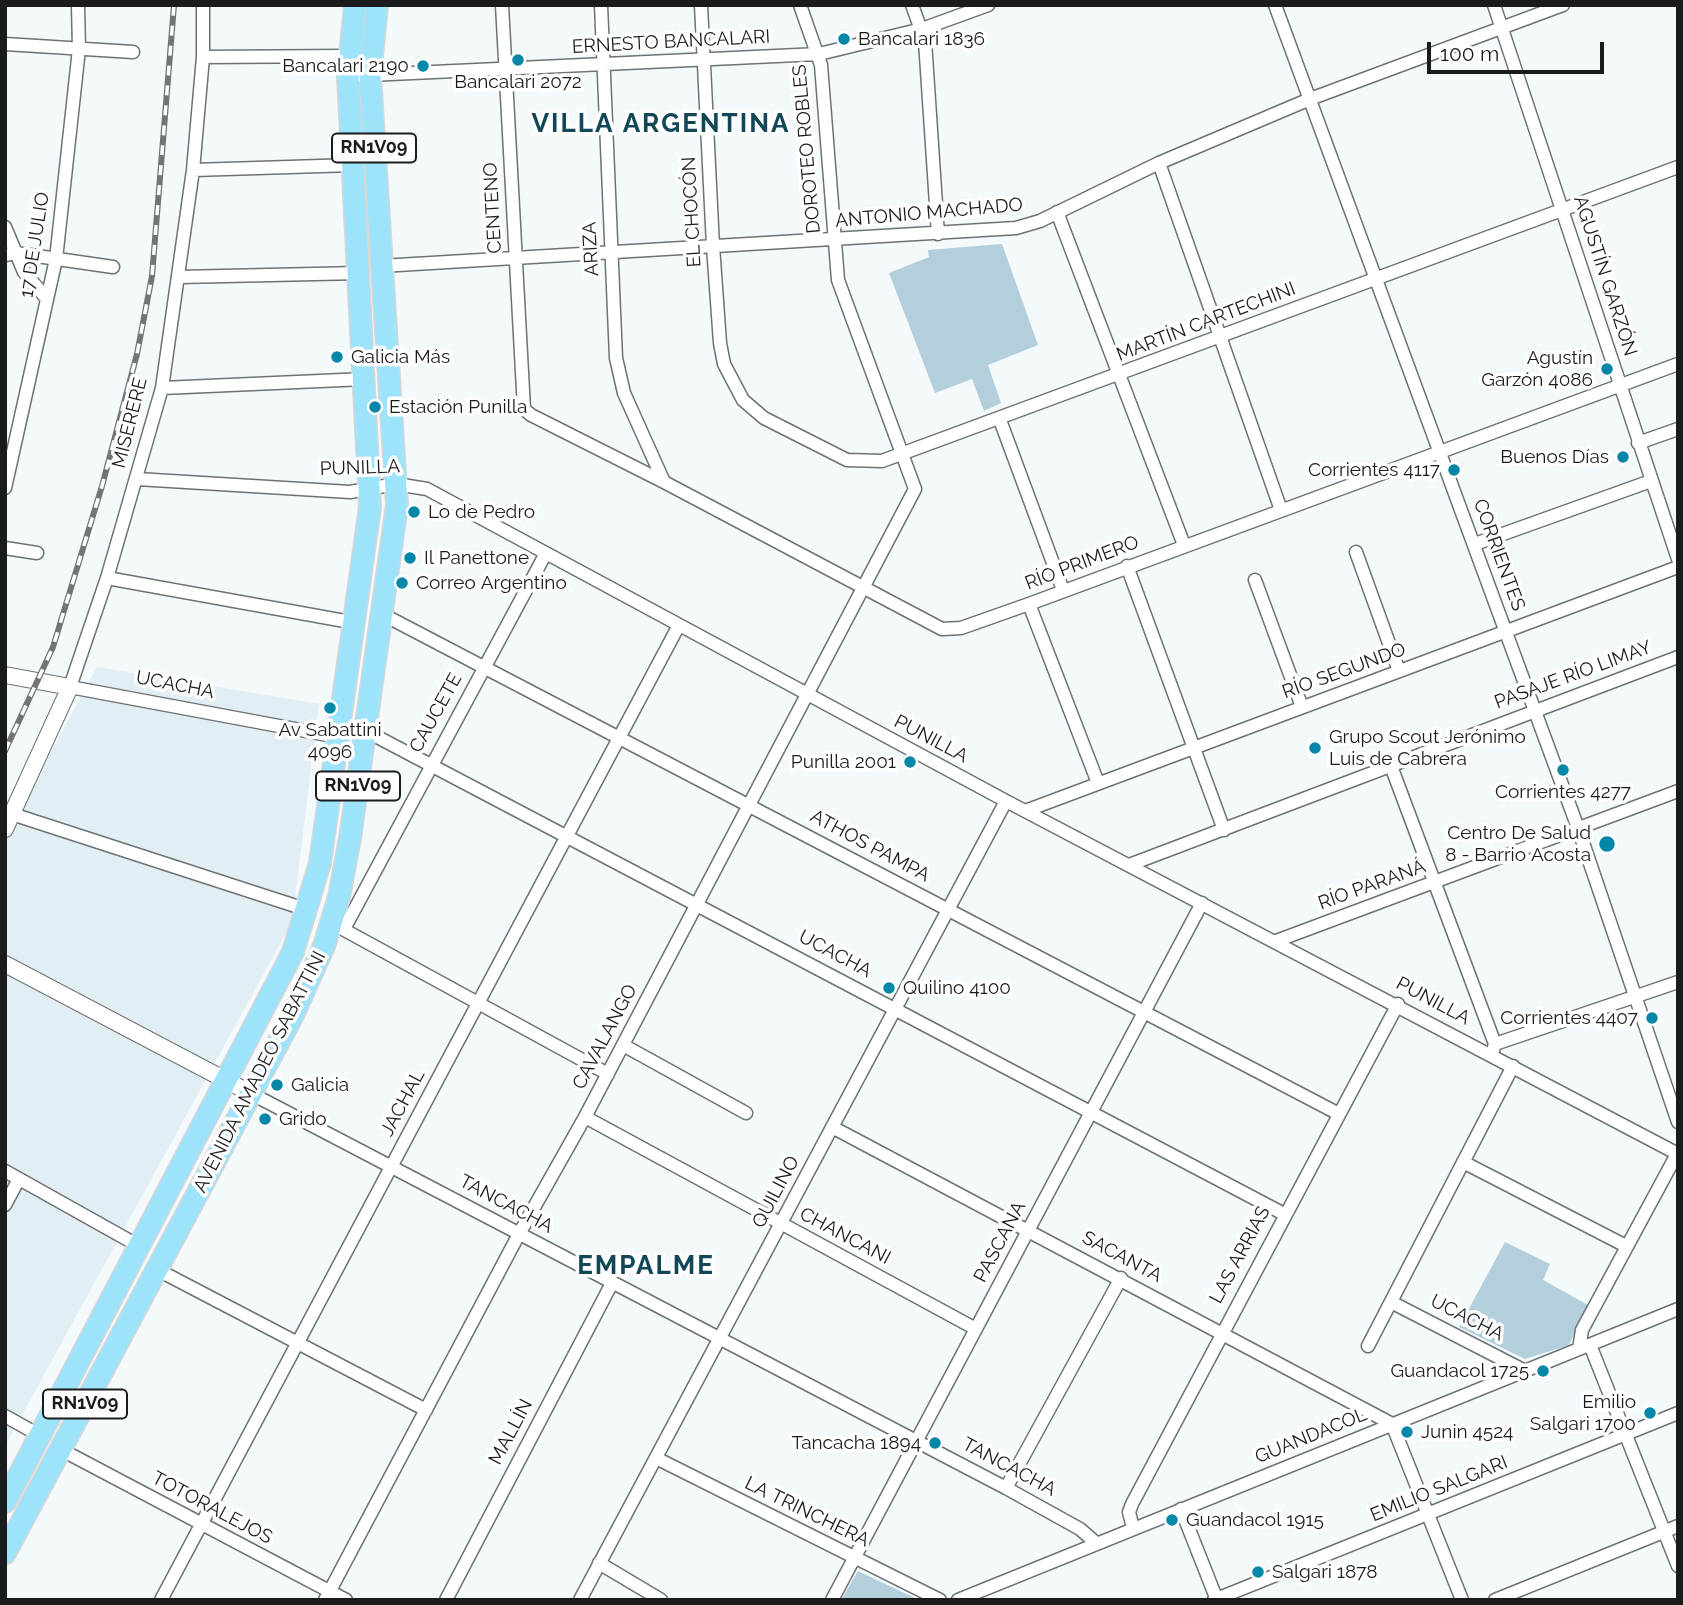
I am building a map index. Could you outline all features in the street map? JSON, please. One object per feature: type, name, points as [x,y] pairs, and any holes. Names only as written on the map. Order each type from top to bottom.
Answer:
[{"type":"main road","name":"AVENIDA AMADEO SABATTINI","points":[[5,1503],[228,1081],[293,953],[308,910],[326,832],[356,623],[370,487],[348,66],[355,5]]},
{"type":"main road","name":"AVENIDA AMADEO SABATTINI","points":[[5,1553],[252,1094],[338,926],[396,521],[396,484],[370,76],[377,5]]},
{"type":"street","name":"17 DE JULIO","points":[[5,488],[56,259],[79,49],[78,5]]},
{"type":"street","name":"MISERERE","points":[[9,822],[70,687],[107,578],[162,388],[193,170],[203,57],[203,5]]},
{"type":"street","name":"CENTENO","points":[[502,5],[524,409]]},
{"type":"street","name":"ARIZA","points":[[601,5],[610,251],[619,374],[629,405],[664,482]]},
{"type":"street","name":"EL CHOCÓN","points":[[701,5],[720,343],[724,364],[733,387],[751,408]]},
{"type":"street","name":"DOROTEO ROBLES","points":[[800,5],[819,54],[834,240],[841,289],[915,489]]},
{"type":"street","points":[[912,5],[922,29],[938,233]]},
{"type":"street","name":"ERNESTO BANCALARI","points":[[203,57],[348,66],[370,76],[819,54],[922,29],[988,5]]},
{"type":"street","name":"CORRIENTES","points":[[1275,5],[1578,828],[1678,1122]]},
{"type":"street","name":"AGUSTÍN GARZÓN","points":[[1494,5],[1564,209],[1619,386],[1678,559]]},
{"type":"street","name":"ANTONIO MACHADO","points":[[381,265],[1016,228],[1310,99],[1563,5]]},
{"type":"street","points":[[5,44],[133,52]]},
{"type":"street","points":[[1159,163],[1281,510]]},
{"type":"street","points":[[193,170],[353,165]]},
{"type":"street","name":"MARTÍN CARTECHINI","points":[[751,408],[773,424],[848,460],[870,463],[1000,420],[1678,167]]},
{"type":"street","points":[[1057,212],[1184,545]]},
{"type":"street","points":[[5,227],[11,254],[47,299]]},
{"type":"street","points":[[11,254],[113,267]]},
{"type":"street","points":[[179,277],[359,273]]},
{"type":"street","name":"RÍO PRIMERO","points":[[524,409],[942,629],[961,628],[1029,604],[1678,364]]},
{"type":"street","points":[[162,388],[365,379]]},
{"type":"street","points":[[1000,420],[1063,590]]},
{"type":"street","points":[[1639,443],[1678,429]]},
{"type":"street","name":"PUNILLA","points":[[137,480],[350,492],[396,484],[427,489],[1006,802],[1398,1004],[1493,1049],[1513,1066],[1677,1153]]},
{"type":"street","points":[[1475,544],[1651,481]]},
{"type":"street","name":"CAVALANGO","points":[[327,1595],[519,1234],[608,1074],[915,489]]},
{"type":"street","points":[[5,548],[37,552]]},
{"type":"street","points":[[1356,552],[1399,671]]},
{"type":"street","name":"CAUCETE","points":[[338,926],[546,553]]},
{"type":"street","points":[[1127,566],[1224,830]]},
{"type":"street","name":"RÍO SEGUNDO","points":[[1024,811],[1678,567]]},
{"type":"street","points":[[107,578],[356,623]]},
{"type":"street","points":[[1255,580],[1302,707]]},
{"type":"street","points":[[1029,604],[1098,783]]},
{"type":"street","name":"ATHOS PAMPA","points":[[382,614],[485,665],[1339,1114]]},
{"type":"street","name":"JACHAL","points":[[162,1600],[679,625]]},
{"type":"street","name":"PASAJE RÍO LIMAY","points":[[1129,865],[1534,709],[1678,657]]},
{"type":"street","name":"UCACHA","points":[[5,675],[338,737]]},
{"type":"street","name":"UCACHA","points":[[366,731],[1284,1214]]},
{"type":"street","points":[[1391,766],[1493,1049],[1678,982]]},
{"type":"street","name":"RÍO PARANÁ","points":[[1276,941],[1678,791]]},
{"type":"street","name":"QUILINO","points":[[580,1600],[1006,802]]},
{"type":"street","points":[[9,822],[308,910]]},
{"type":"street","name":"PASCANA","points":[[832,1600],[1202,903]]},
{"type":"street","points":[[338,926],[608,1074]]},
{"type":"street","name":"TANCACHA","points":[[5,964],[1006,1488],[1080,1530],[1096,1543]]},
{"type":"street","name":"LAS ARRIAS","points":[[1133,1528],[1129,1513],[1132,1504],[1398,1004]]},
{"type":"street","points":[[623,1045],[746,1114]]},
{"type":"street","points":[[1368,1346],[1513,1066]]},
{"type":"street","name":"CHANCANI","points":[[585,1117],[976,1329]]},
{"type":"street","name":"SACANTA","points":[[832,1127],[1392,1424]]},
{"type":"street","points":[[1677,1153],[1582,1330],[1585,1347],[1625,1434],[1678,1566]]},
{"type":"street","points":[[1463,1162],[1626,1245]]},
{"type":"street","points":[[5,1171],[139,1246]]},
{"type":"street","points":[[5,1205],[19,1179]]},
{"type":"street","points":[[158,1270],[426,1410]]},
{"type":"street","points":[[1006,1488],[1121,1278]]},
{"type":"street","name":"MALLÍN","points":[[446,1600],[612,1283]]},
{"type":"street","name":"UCACHA","points":[[1391,1302],[1525,1370]]},
{"type":"street","name":"GUANDACOL","points":[[958,1600],[986,1595],[1096,1543],[1678,1309]]},
{"type":"street","name":"EMILIO SALGARI","points":[[1216,1599],[1678,1413]]},
{"type":"street","points":[[5,1416],[39,1435]]},
{"type":"street","points":[[1392,1424],[1462,1600]]},
{"type":"street","name":"TOTORALEJOS","points":[[60,1449],[202,1524],[327,1595],[346,1600]]},
{"type":"street","name":"LA TRINCHERA","points":[[656,1458],[940,1600]]},
{"type":"street","points":[[1181,1509],[1216,1599]]},
{"type":"street","points":[[1495,1600],[1678,1526]]},
{"type":"street","points":[[600,1563],[661,1600]]},
{"type":"shaded area","points":[[1002,244],[1038,345],[988,365],[1001,403],[984,411],[972,379],[935,393],[889,273],[929,257],[928,250]]},
{"type":"shaded area","points":[[97,667],[319,704],[292,922],[5,1446],[5,837]]},
{"type":"shaded area","points":[[1505,1242],[1550,1264],[1543,1280],[1588,1305],[1569,1345],[1525,1359],[1459,1327]]},
{"type":"shaded area","points":[[858,1571],[919,1600],[841,1600]]},
{"type":"railway","points":[[5,751],[53,647],[102,486],[137,354],[152,276],[174,5]]},
{"type":"place","name":"Bancalari 1836","points":[[844,39]]},
{"type":"place","name":"Bancalari 2072","points":[[518,60]]},
{"type":"place","name":"Bancalari 2190","points":[[423,66]]},
{"type":"place","name":"Galicia Más","points":[[337,357]]},
{"type":"place","name":"Agustín Garzón 4086","points":[[1607,369]]},
{"type":"place","name":"Estación Punilla","points":[[375,407]]},
{"type":"place","name":"Buenos Días","points":[[1623,457]]},
{"type":"place","name":"Corrientes 4117","points":[[1454,470]]},
{"type":"place","name":"Lo de Pedro","points":[[414,512]]},
{"type":"place","name":"Il Panettone","points":[[410,558]]},
{"type":"place","name":"Correo Argentino","points":[[402,583]]},
{"type":"place","name":"Av Sabattini 4096","points":[[330,708]]},
{"type":"place","name":"Grupo Scout Jerónimo Luis de Cabrera","points":[[1315,748]]},
{"type":"place","name":"Punilla 2001","points":[[910,762]]},
{"type":"place","name":"Corrientes 4277","points":[[1563,770]]},
{"type":"place","name":"Centro De Salud 8 - Barrio Acosta","points":[[1607,844]]},
{"type":"place","name":"Quilino 4100","points":[[889,988]]},
{"type":"place","name":"Corrientes 4407","points":[[1652,1018]]},
{"type":"place","name":"Galicia","points":[[277,1085]]},
{"type":"place","name":"Grido","points":[[265,1119]]},
{"type":"place","name":"Guandacol 1725","points":[[1543,1371]]},
{"type":"place","name":"Emilio Salgari 1700","points":[[1650,1413]]},
{"type":"place","name":"Junin 4524","points":[[1407,1432]]},
{"type":"place","name":"Tancacha 1894","points":[[935,1443]]},
{"type":"place","name":"Guandacol 1915","points":[[1172,1520]]},
{"type":"place","name":"Salgari 1878","points":[[1258,1572]]},
{"type":"district","name":"VILLA ARGENTINA","points":[[661,124]]},
{"type":"district","name":"EMPALME","points":[[646,1266]]}]
